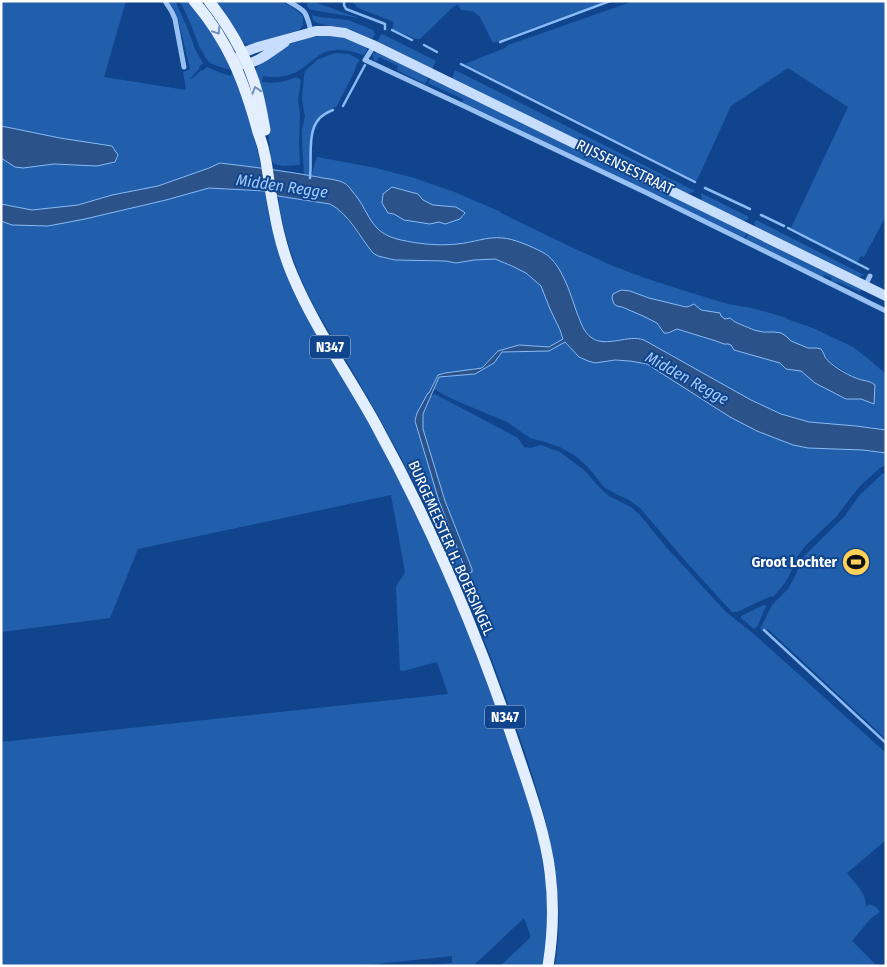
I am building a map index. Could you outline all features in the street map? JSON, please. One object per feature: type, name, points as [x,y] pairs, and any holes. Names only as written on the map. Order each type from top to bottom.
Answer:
[{"type":"main road","name":"N347","points":[[194,1],[216,29],[235,63],[254,114],[265,157]]},
{"type":"main road","name":"N347","points":[[209,1],[233,36],[247,64],[262,114],[265,132],[265,157]]},
{"type":"main road","name":"RIJSSENSESTRAAT","points":[[242,53],[311,32],[326,30],[353,36],[886,296]]},
{"type":"main road","name":"RIJSSENSESTRAAT","points":[[247,64],[261,58],[295,36]]},
{"type":"main road","points":[[235,63],[242,53]]},
{"type":"main road","points":[[235,63],[247,64]]},
{"type":"main road","name":"BURGEMEESTER H. BOERSINGEL","points":[[265,157],[284,253],[303,298],[375,424],[438,547],[501,702],[536,812],[550,870],[552,923],[548,966]]},
{"type":"street","points":[[165,1],[172,12],[184,67]]},
{"type":"street","points":[[288,1],[306,13],[311,32]]},
{"type":"street","name":"RIJSSENSESTRAAT","points":[[373,45],[365,60],[646,193],[886,310]]},
{"type":"street","points":[[864,286],[870,276]]},
{"type":"shaded area","points":[[1,1],[126,1],[104,77],[186,90],[183,72],[190,69],[178,19],[168,1],[175,1],[195,49],[203,63],[190,79],[207,67],[231,76],[232,70],[210,63],[206,58],[180,1],[191,1],[206,19],[239,81],[249,110],[261,168],[220,163],[158,186],[112,195],[78,205],[57,208],[32,210],[1,204],[1,158],[15,167],[23,168],[54,164],[97,166],[115,162],[118,155],[112,146],[1,126]]},
{"type":"shaded area","points":[[212,1],[281,1],[303,16],[303,25],[299,30],[262,44],[248,45],[240,41]]},
{"type":"shaded area","points":[[308,1],[359,18],[309,9],[307,6]]},
{"type":"shaded area","points":[[352,1],[606,1],[493,43],[480,17],[473,11],[461,10],[458,5],[454,6],[420,39],[416,39],[392,29],[394,22],[357,7]]},
{"type":"shaded area","points":[[634,1],[886,1],[886,216],[864,257],[861,256],[857,262],[791,228],[848,107],[788,68],[731,106],[696,181],[465,64],[505,48],[508,45]]},
{"type":"shaded area","points":[[312,15],[348,20],[373,30],[375,34],[372,39],[345,28],[320,24],[313,20]]},
{"type":"shaded area","points":[[382,34],[436,61],[432,69],[377,42]]},
{"type":"shaded area","points":[[330,35],[367,47],[367,51],[364,55],[346,50],[325,52],[292,74],[278,77],[263,76],[262,82],[267,83],[280,82],[296,77],[301,80],[298,100],[300,114],[300,165],[283,166],[274,164],[271,159],[268,130],[255,72],[257,67],[292,43],[311,37]]},
{"type":"shaded area","points":[[377,52],[429,77],[425,84],[397,70],[398,66],[379,57],[377,61],[374,60],[373,54]]},
{"type":"shaded area","points":[[336,53],[349,54],[360,60],[337,106],[322,114],[314,123],[311,135],[309,175],[304,175],[302,129],[305,116],[302,99],[305,71],[317,60]]},
{"type":"shaded area","points":[[455,70],[695,191],[686,194],[453,80]]},
{"type":"shaded area","points":[[431,78],[747,233],[744,238],[462,102],[463,99],[428,83]]},
{"type":"shaded area","points":[[317,157],[376,168],[414,178],[452,191],[501,212],[613,266],[685,291],[728,304],[752,308],[787,318],[813,328],[853,347],[886,374],[886,430],[809,422],[781,414],[751,400],[644,340],[633,338],[603,342],[591,337],[581,326],[565,281],[555,262],[544,253],[504,238],[447,245],[399,240],[379,231],[346,183],[311,176]],"holes":[[[392,187],[433,205],[456,207],[464,212],[464,216],[445,224],[404,220],[388,213],[384,205],[383,196]],[[630,291],[649,298],[686,307],[694,304],[701,310],[755,330],[779,333],[799,345],[821,349],[830,362],[857,379],[873,404],[861,399],[846,399],[815,383],[801,371],[786,369],[780,363],[728,344],[677,329],[669,333],[663,333],[657,323],[614,304],[612,298]]]},
{"type":"shaded area","points":[[209,188],[265,191],[274,235],[357,401],[406,492],[452,591],[515,758],[538,835],[546,884],[548,923],[544,966],[500,966],[530,938],[524,918],[473,966],[423,966],[452,963],[452,956],[357,966],[1,966],[1,742],[448,694],[437,662],[403,671],[400,670],[396,588],[405,572],[391,495],[138,549],[110,618],[1,632],[1,221],[12,225],[85,219]]},
{"type":"shaded area","points":[[701,193],[749,217],[743,221],[702,202]]},
{"type":"shaded area","points":[[278,196],[330,204],[340,210],[366,244],[378,256],[395,260],[446,261],[456,263],[495,259],[526,273],[541,286],[563,339],[549,347],[519,345],[498,351],[482,368],[438,375],[415,421],[439,501],[466,573],[472,569],[445,501],[423,429],[423,414],[431,396],[435,394],[518,438],[524,447],[530,448],[541,445],[560,452],[584,470],[609,496],[631,507],[726,612],[755,635],[886,753],[886,840],[847,873],[863,893],[866,907],[869,904],[876,907],[880,912],[871,918],[852,941],[877,966],[555,966],[558,902],[550,840],[533,778],[513,718],[476,619],[459,586],[436,529],[414,482],[301,280],[287,239]]},
{"type":"shaded area","points":[[756,220],[864,275],[854,276],[756,229],[754,223]]},
{"type":"shaded area","points":[[748,234],[862,289],[860,292],[838,282],[831,281],[832,278],[825,275],[822,277],[746,239]]},
{"type":"shaded area","points":[[565,342],[579,357],[588,361],[630,361],[647,364],[730,417],[757,431],[793,445],[808,448],[863,450],[886,453],[886,465],[861,485],[836,517],[806,545],[797,557],[784,584],[774,596],[737,612],[732,612],[640,508],[604,487],[587,466],[574,455],[560,447],[530,438],[507,422],[450,398],[434,389],[439,377],[475,374],[494,363],[502,352],[549,351]]},
{"type":"shaded area","name":"Groot Lochter","points":[[886,473],[886,739],[768,629],[762,631],[760,629],[772,605],[788,589],[805,555],[844,517],[859,496],[882,474]]},
{"type":"shaded area","points":[[764,605],[766,606],[757,627],[754,629],[741,618],[741,616]]},
{"type":"water","points":[[1,126],[112,146],[118,155],[115,162],[97,166],[54,164],[23,168],[15,167],[1,158]]},
{"type":"water","name":"Midden Regge","points":[[220,163],[294,173],[341,182],[347,185],[358,199],[376,227],[390,237],[401,240],[443,245],[506,238],[528,245],[549,256],[560,270],[583,327],[592,338],[604,342],[631,339],[644,340],[751,400],[781,414],[809,422],[886,430],[886,453],[863,450],[808,448],[793,445],[757,431],[730,417],[647,364],[615,360],[595,363],[579,357],[565,342],[549,351],[502,352],[494,363],[475,374],[439,377],[423,414],[423,429],[445,501],[472,569],[472,572],[467,574],[439,501],[415,421],[417,413],[438,375],[482,368],[498,351],[519,345],[549,347],[563,339],[541,286],[526,273],[495,259],[456,263],[446,261],[395,260],[378,256],[373,253],[348,219],[337,208],[330,204],[278,196],[265,191],[209,188],[166,200],[48,226],[12,225],[1,221],[1,204],[32,210],[78,205],[112,195],[158,186]]},
{"type":"water","points":[[392,187],[418,194],[423,200],[433,205],[456,207],[465,213],[460,219],[445,224],[404,220],[388,213],[382,203],[383,194]]},
{"type":"water","points":[[621,290],[686,307],[694,304],[701,310],[720,313],[725,319],[730,318],[754,330],[781,333],[791,341],[808,348],[821,349],[827,360],[839,369],[852,377],[875,385],[874,404],[861,399],[846,399],[815,383],[801,371],[786,369],[780,363],[734,350],[731,345],[677,329],[664,333],[657,323],[614,304],[613,294]]},
{"type":"waterway","points":[[344,1],[346,9],[385,24],[385,29]]},
{"type":"waterway","points":[[500,42],[610,1]]},
{"type":"waterway","points":[[392,30],[412,40]]},
{"type":"waterway","points":[[424,45],[437,52]]},
{"type":"waterway","points":[[461,64],[695,182]]},
{"type":"waterway","points":[[343,106],[365,65]]},
{"type":"waterway","name":"Midden Regge","points":[[310,178],[311,138],[315,124],[326,113],[333,110]]},
{"type":"waterway","points":[[705,188],[750,209]]},
{"type":"waterway","points":[[761,215],[784,226]]},
{"type":"waterway","points":[[788,228],[868,269]]},
{"type":"waterway","points":[[764,630],[886,743]]},
{"type":"place","name":"Groot Lochter","points":[[856,562]]}]
